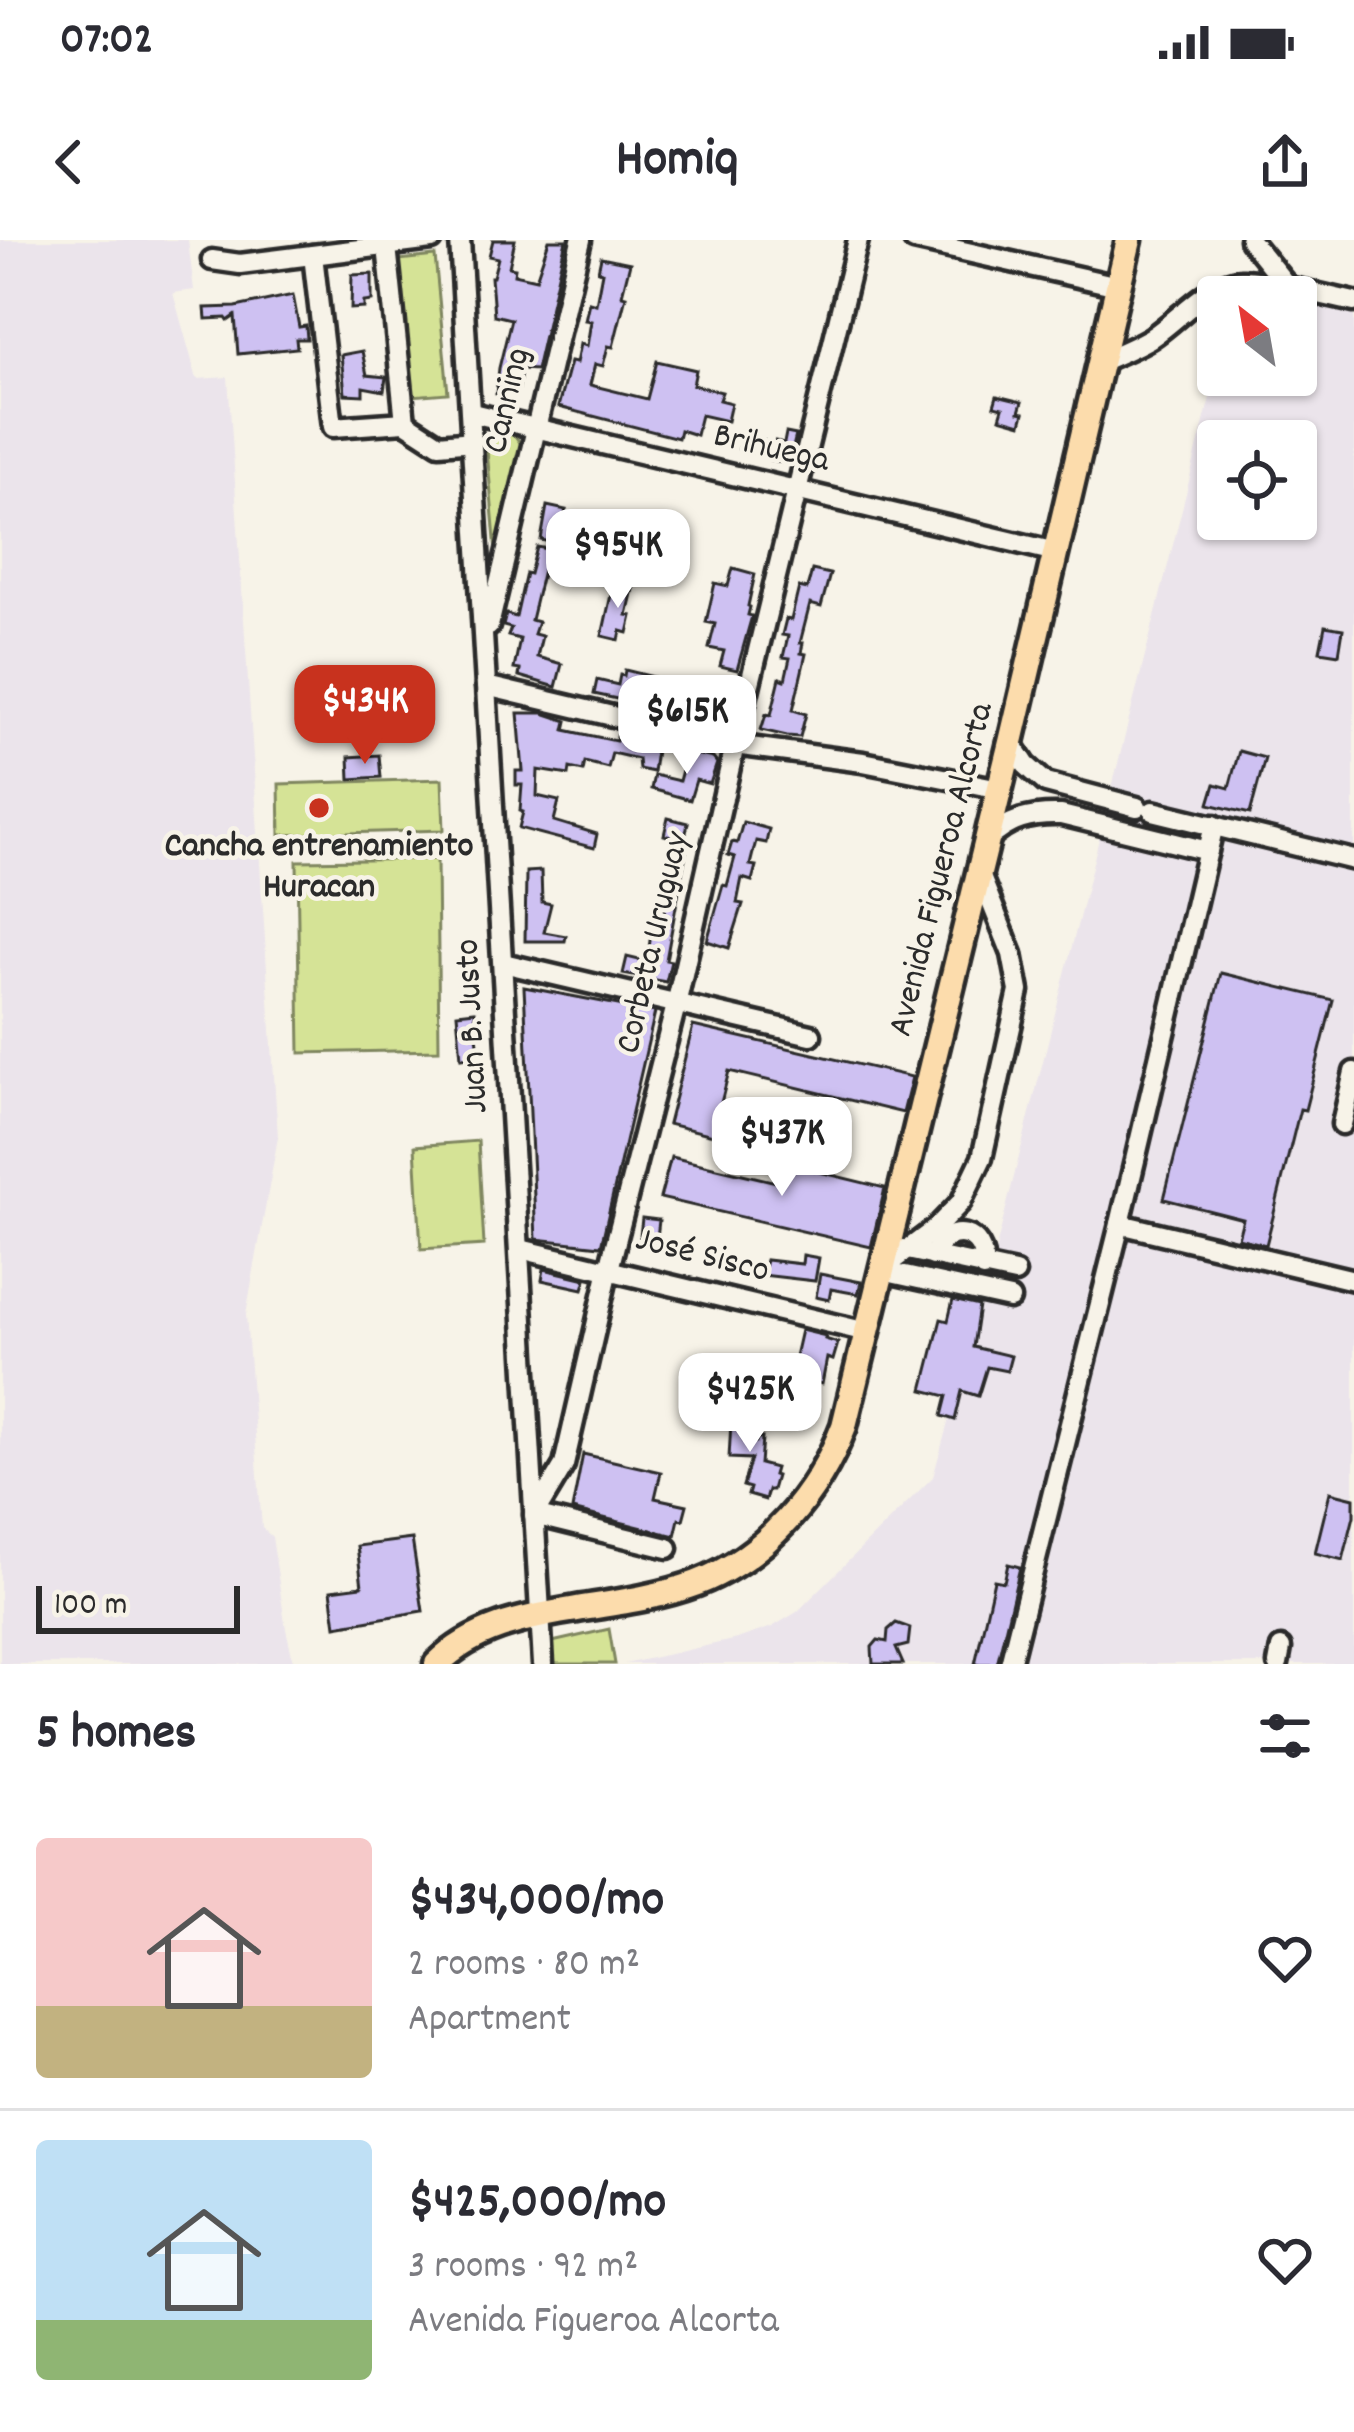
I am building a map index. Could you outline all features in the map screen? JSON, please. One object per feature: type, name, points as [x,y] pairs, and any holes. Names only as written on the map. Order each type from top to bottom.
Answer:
[{"type":"main road","name":"Avenida Figueroa Alcorta","points":[[437,1664],[453,1649],[502,1624],[688,1586],[722,1571],[763,1544],[801,1504],[828,1464],[844,1426],[890,1258],[1129,240]]},
{"type":"street","points":[[212,260],[240,264],[432,240]]},
{"type":"street","name":"Juan B. Justo","points":[[460,240],[542,1664]]},
{"type":"street","name":"Canning","points":[[484,647],[581,240]]},
{"type":"street","name":"Corbeta Uruguay","points":[[534,1515],[564,1465],[858,240]]},
{"type":"street","points":[[914,240],[1118,286]]},
{"type":"street","points":[[1250,240],[1279,276]]},
{"type":"street","points":[[387,246],[405,422]]},
{"type":"street","points":[[313,255],[333,427],[405,422],[439,444],[473,441]]},
{"type":"street","points":[[1317,294],[1354,302]]},
{"type":"street","points":[[1100,362],[1146,341],[1197,302]]},
{"type":"street","name":"Brihuega","points":[[472,413],[1056,551]]},
{"type":"street","points":[[486,686],[735,746],[862,762],[1000,789]]},
{"type":"street","points":[[1011,742],[1046,783],[1354,860]]},
{"type":"street","points":[[987,841],[1012,822],[1046,814],[1208,851]]},
{"type":"street","points":[[1010,1664],[1214,825]]},
{"type":"street","points":[[890,1258],[935,1229],[961,1202],[982,1159],[1019,991],[1012,954],[979,872]]},
{"type":"street","points":[[503,963],[811,1035]]},
{"type":"street","points":[[1342,1124],[1354,1072]]},
{"type":"street","points":[[1120,1224],[1354,1280]]},
{"type":"street","points":[[933,1256],[940,1241],[964,1234],[983,1251],[983,1268]]},
{"type":"street","name":"José Sisco","points":[[520,1249],[868,1332]]},
{"type":"street","points":[[890,1258],[933,1256],[1015,1273]]},
{"type":"street","points":[[890,1258],[1010,1299]]},
{"type":"street","points":[[534,1515],[668,1547]]},
{"type":"shaded area","points":[[0,240],[188,240],[194,290],[173,293],[197,379],[228,377],[278,1137],[246,1315],[262,1528],[272,1537],[294,1664],[0,1664]]},
{"type":"shaded area","points":[[1317,306],[1354,315],[1354,1664],[625,1664],[737,1639],[797,1612],[933,1477],[992,1264],[1197,449],[1197,540],[1317,540],[1317,420],[1204,420],[1210,396],[1317,396]]},
{"type":"green space","points":[[435,256],[448,393],[412,396],[399,260]]},
{"type":"green space","points":[[495,430],[512,432],[522,445],[496,551],[486,439]]},
{"type":"green space","points":[[442,779],[444,830],[280,835],[279,784]]},
{"type":"green space","points":[[437,859],[439,1050],[300,1053],[297,861]]},
{"type":"green space","points":[[478,1141],[484,1245],[421,1249],[415,1146]]},
{"type":"green space","points":[[609,1629],[615,1664],[549,1664],[548,1643]]},
{"type":"building","points":[[493,240],[515,240],[509,267],[515,268],[514,274],[536,279],[549,240],[566,240],[536,370],[521,369],[514,396],[496,394],[511,319],[494,315],[491,277],[498,258],[489,256]]},
{"type":"building","points":[[601,257],[630,263],[613,347],[608,346],[603,366],[595,364],[590,385],[647,399],[657,361],[696,370],[693,385],[722,392],[719,400],[731,403],[727,421],[701,415],[696,435],[680,430],[678,438],[558,407],[570,362],[576,363],[580,344],[587,346],[591,321],[585,320],[589,302],[596,304]]},
{"type":"building","points":[[372,274],[372,301],[364,302],[364,308],[351,309],[352,275]]},
{"type":"building","points":[[293,295],[299,327],[306,326],[307,339],[296,339],[297,348],[238,354],[235,316],[228,321],[206,319],[205,308]]},
{"type":"building","points":[[362,351],[367,375],[386,377],[384,391],[363,387],[363,395],[345,394],[341,355]]},
{"type":"building","points":[[997,396],[1022,402],[1021,424],[1000,418],[1003,408],[994,406]]},
{"type":"building","points":[[786,433],[796,435],[790,459],[784,457],[783,463],[739,449],[743,436],[784,443]]},
{"type":"building","points":[[547,506],[566,510],[555,543],[541,540]]},
{"type":"building","points":[[537,547],[548,549],[531,620],[538,622],[534,634],[542,636],[537,657],[562,664],[556,687],[519,676],[520,670],[514,669],[520,639],[508,636],[511,628],[503,626],[506,614],[516,617]]},
{"type":"building","points":[[733,568],[755,574],[748,606],[752,616],[737,670],[720,666],[724,651],[709,648],[715,624],[706,622],[715,583],[728,586]]},
{"type":"building","points":[[812,570],[830,574],[821,607],[810,604],[800,643],[801,653],[806,654],[793,710],[806,714],[800,737],[761,730],[766,714],[771,715],[790,658],[783,657],[786,619],[791,620],[799,587],[807,589]]},
{"type":"building","points":[[614,581],[634,585],[628,633],[621,631],[619,640],[602,636]]},
{"type":"building","points":[[1325,626],[1343,629],[1339,654],[1320,651]]},
{"type":"building","points":[[625,670],[666,680],[660,704],[594,694],[597,680],[618,685]]},
{"type":"building","points":[[699,702],[730,709],[727,721],[696,717]]},
{"type":"building","points":[[518,713],[543,713],[567,721],[565,730],[616,741],[618,734],[640,739],[638,746],[656,750],[653,772],[639,769],[638,759],[612,753],[608,768],[585,762],[583,771],[570,768],[569,775],[538,770],[537,796],[559,801],[554,821],[597,834],[594,848],[519,828],[522,785],[516,785],[516,771],[523,771]]},
{"type":"building","points":[[1239,751],[1265,758],[1250,814],[1209,804],[1215,784],[1229,788]]},
{"type":"building","points":[[687,752],[717,763],[710,784],[696,780],[690,800],[651,789],[654,775],[679,781]]},
{"type":"building","points":[[379,755],[381,777],[350,779],[349,757]]},
{"type":"building","points":[[668,818],[688,823],[666,982],[623,974],[627,957],[647,962],[654,912],[664,914],[674,838],[664,835]]},
{"type":"building","points":[[743,822],[769,829],[766,843],[756,841],[752,881],[742,878],[737,903],[743,904],[729,948],[707,941],[735,857],[728,855]]},
{"type":"building","points":[[541,871],[542,902],[551,904],[544,932],[566,936],[565,941],[525,941],[526,872]]},
{"type":"building","points":[[1221,973],[1333,1000],[1266,1245],[1238,1238],[1243,1219],[1164,1199]]},
{"type":"building","points":[[524,987],[655,1012],[601,1246],[536,1239]]},
{"type":"building","points":[[475,1011],[479,1056],[461,1058],[457,1013]]},
{"type":"building","points":[[693,1026],[912,1077],[903,1113],[729,1071],[713,1135],[668,1124]]},
{"type":"building","points":[[671,1157],[776,1182],[779,1162],[885,1188],[871,1247],[660,1198]]},
{"type":"building","points":[[642,1218],[659,1220],[656,1247],[639,1245]]},
{"type":"building","points":[[803,1255],[819,1258],[815,1281],[762,1275],[766,1260],[802,1264]]},
{"type":"building","points":[[544,1269],[586,1279],[583,1289],[542,1280]]},
{"type":"building","points":[[820,1274],[861,1282],[858,1294],[831,1289],[829,1300],[816,1297]]},
{"type":"building","points":[[953,1300],[979,1306],[973,1347],[1011,1356],[1007,1371],[987,1367],[978,1396],[962,1391],[955,1420],[942,1416],[947,1396],[923,1390],[941,1319],[948,1321]]},
{"type":"building","points":[[801,1330],[838,1343],[833,1360],[827,1358],[822,1384],[782,1376],[785,1363],[793,1365]]},
{"type":"building","points":[[731,1405],[749,1408],[743,1441],[762,1438],[760,1464],[775,1468],[772,1490],[765,1500],[748,1495],[750,1488],[743,1486],[751,1459],[729,1458]]},
{"type":"building","points":[[583,1454],[661,1472],[655,1498],[687,1505],[675,1536],[572,1510]]},
{"type":"building","points":[[1330,1492],[1354,1498],[1343,1560],[1315,1553]]},
{"type":"building","points":[[412,1539],[423,1611],[336,1626],[331,1590],[362,1586],[357,1546]]},
{"type":"building","points":[[1008,1564],[1020,1567],[997,1664],[975,1664],[994,1580],[1004,1582]]},
{"type":"building","points":[[896,1623],[910,1628],[908,1645],[896,1648],[903,1664],[873,1664],[872,1647],[878,1640],[887,1642],[888,1630]]},
{"type":"place","name":"Cancha entrenamiento Huracan","points":[[319,808]]}]
